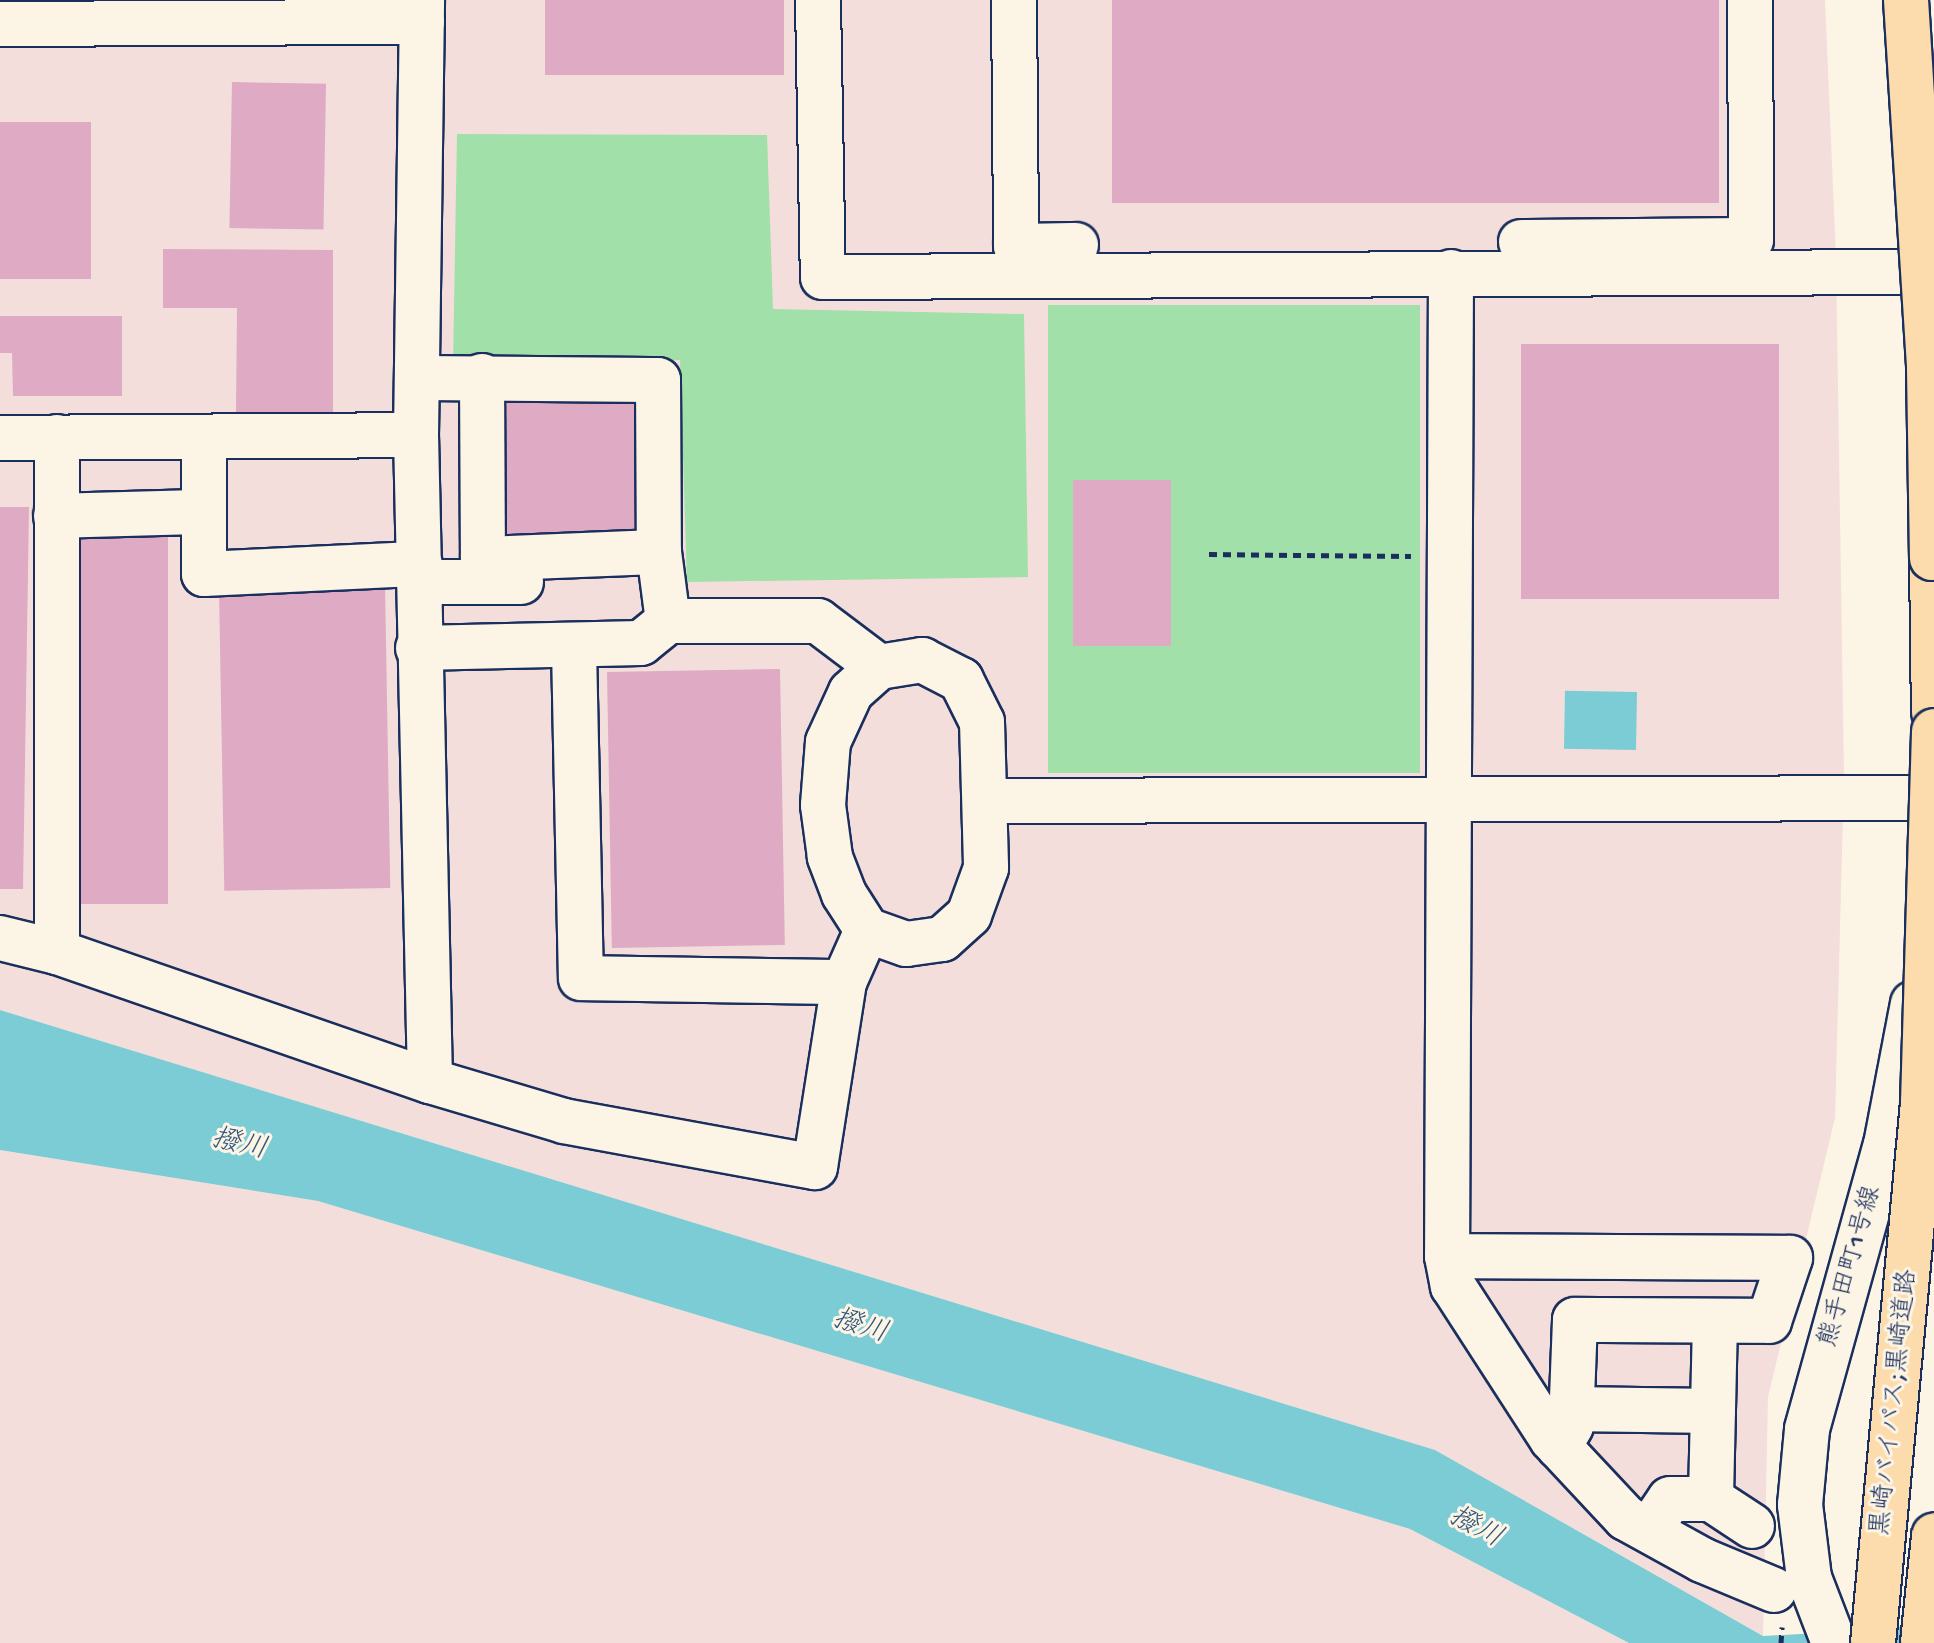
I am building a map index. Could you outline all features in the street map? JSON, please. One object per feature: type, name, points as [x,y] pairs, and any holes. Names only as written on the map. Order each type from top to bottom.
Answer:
[{"type":"highway","points":[[1906,0],[1929,368]]},
{"type":"highway","points":[[1923,0],[1934,712]]},
{"type":"highway","name":"黒崎バイパス;黒崎道路","points":[[1873,1643],[1923,1103],[1934,731]]},
{"type":"highway","name":"黒崎バイパス;黒崎道路","points":[[1923,1643],[1934,1536]]},
{"type":"street","points":[[818,0],[823,277],[1934,272]]},
{"type":"street","points":[[1014,0],[1016,246],[1751,240],[1750,0]]},
{"type":"street","points":[[0,24],[243,12],[422,11],[416,435],[420,573],[418,648],[430,1081]]},
{"type":"street","points":[[1451,272],[1447,1256],[1453,1286],[1565,1428],[1626,1518],[1774,1590]]},
{"type":"street","points":[[417,378],[482,376],[658,380],[663,585],[641,643],[574,648],[418,648]]},
{"type":"street","points":[[482,376],[483,559],[663,585],[818,621],[879,667]]},
{"type":"street","points":[[0,438],[416,435]]},
{"type":"street","points":[[57,437],[57,952]]},
{"type":"street","points":[[204,438],[204,574],[420,573],[663,585]]},
{"type":"street","points":[[56,516],[203,512]]},
{"type":"street","points":[[574,648],[581,978],[844,982]]},
{"type":"street","points":[[922,660],[961,680],[982,722],[988,801],[986,868],[969,915],[942,939],[906,944],[867,930],[844,894],[830,857],[823,805],[828,742],[851,692],[879,667],[922,660]]},
{"type":"street","points":[[988,801],[1934,798]]},
{"type":"street","name":"熊手田町1号線","points":[[1834,1643],[1809,1578],[1800,1505],[1807,1429],[1886,1145],[1934,888]]},
{"type":"street","points":[[0,938],[57,952],[430,1081],[564,1121],[815,1167],[844,982],[867,930]]},
{"type":"street","points":[[1447,1256],[1790,1258],[1769,1321],[1575,1320],[1565,1428]]},
{"type":"street","points":[[1711,1499],[1715,1321]]},
{"type":"street","points":[[1565,1428],[1713,1411]]},
{"type":"street","points":[[1649,1530],[1670,1499],[1711,1499],[1752,1526]]},
{"type":"path","points":[[1209,554],[1452,557]]},
{"type":"shaded area","points":[[0,0],[1825,0],[1836,257],[1844,777],[1835,1118],[1768,1397],[1763,1636],[1435,1450],[0,1010]]},
{"type":"shaded area","points":[[0,1150],[318,1201],[1410,1529],[1629,1643],[0,1643]]},
{"type":"green space","points":[[457,134],[767,135],[773,309],[1024,314],[1028,577],[687,582],[680,360],[453,366]]},
{"type":"green space","points":[[1048,305],[1420,305],[1420,773],[1048,773]]},
{"type":"water","points":[[1565,691],[1637,692],[1636,750],[1564,749]]},
{"type":"water","name":"撥川","points":[[0,1010],[1435,1450],[1763,1636],[1894,1629],[1934,1614],[1934,1643],[1629,1643],[1410,1529],[318,1201],[0,1150]]},
{"type":"building","points":[[545,0],[784,0],[784,75],[545,75]]},
{"type":"building","points":[[1112,0],[1719,0],[1719,203],[1112,203]]},
{"type":"building","points":[[232,82],[326,84],[323,230],[229,228]]},
{"type":"building","points":[[0,122],[91,122],[91,279],[0,279]]},
{"type":"building","points":[[163,249],[333,250],[333,412],[236,412],[237,308],[163,308]]},
{"type":"building","points":[[0,316],[122,316],[122,396],[13,396],[12,353],[0,353]]},
{"type":"building","points":[[1521,344],[1779,344],[1779,599],[1521,599]]},
{"type":"building","points":[[495,396],[641,396],[641,541],[495,541]]},
{"type":"building","points":[[1073,480],[1171,480],[1171,646],[1073,646]]},
{"type":"building","points":[[0,507],[29,507],[23,889],[0,889]]},
{"type":"building","points":[[77,522],[168,522],[168,904],[77,904]]},
{"type":"building","points":[[385,586],[390,888],[224,891],[219,589]]},
{"type":"building","points":[[780,669],[785,945],[612,948],[607,672]]}]
